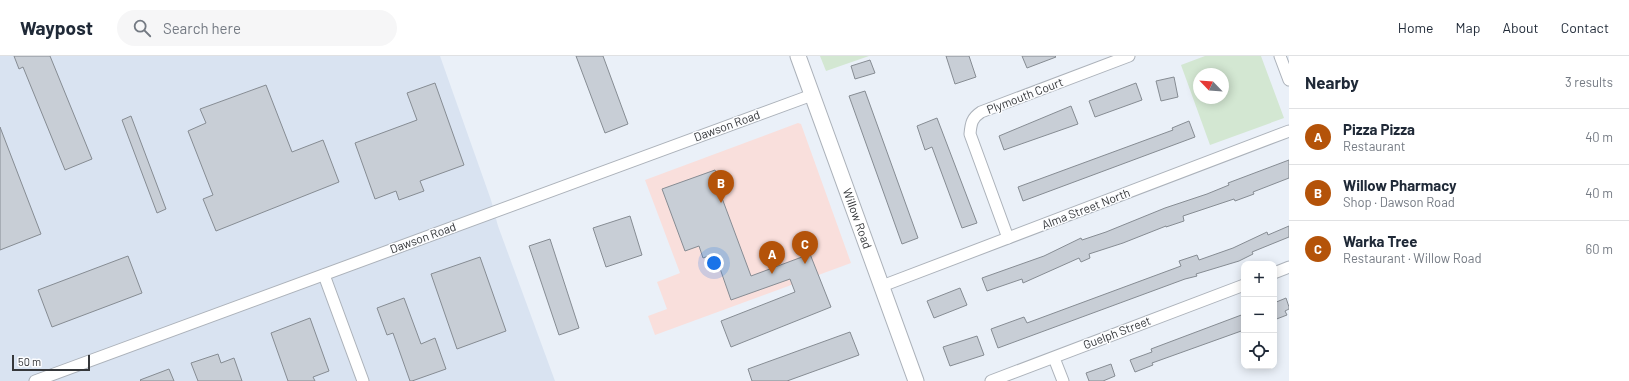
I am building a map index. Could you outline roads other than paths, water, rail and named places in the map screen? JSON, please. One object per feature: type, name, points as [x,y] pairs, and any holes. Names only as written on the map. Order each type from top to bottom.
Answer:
[{"type":"main road","name":"Willow Road","points":[[798,56],[916,381]]},
{"type":"street","name":"Plymouth Court","points":[[1008,238],[970,134],[971,124],[974,117],[981,112],[1129,56]]},
{"type":"street","points":[[1280,56],[1289,80]]},
{"type":"street","name":"Dawson Road","points":[[35,381],[812,95]]},
{"type":"street","name":"Alma Street North","points":[[882,286],[1289,131]]},
{"type":"street","points":[[1277,272],[1289,267]]},
{"type":"street","points":[[324,275],[363,381]]},
{"type":"street","name":"Guelph Street","points":[[990,381],[1241,286]]},
{"type":"street","points":[[1054,358],[1063,381]]},
{"type":"place","name":"Willow Pharmacy","points":[[721,203]]},
{"type":"place","name":"Warka Tree","points":[[805,264]]},
{"type":"place","name":"Pizza Pizza","points":[[772,274]]}]
